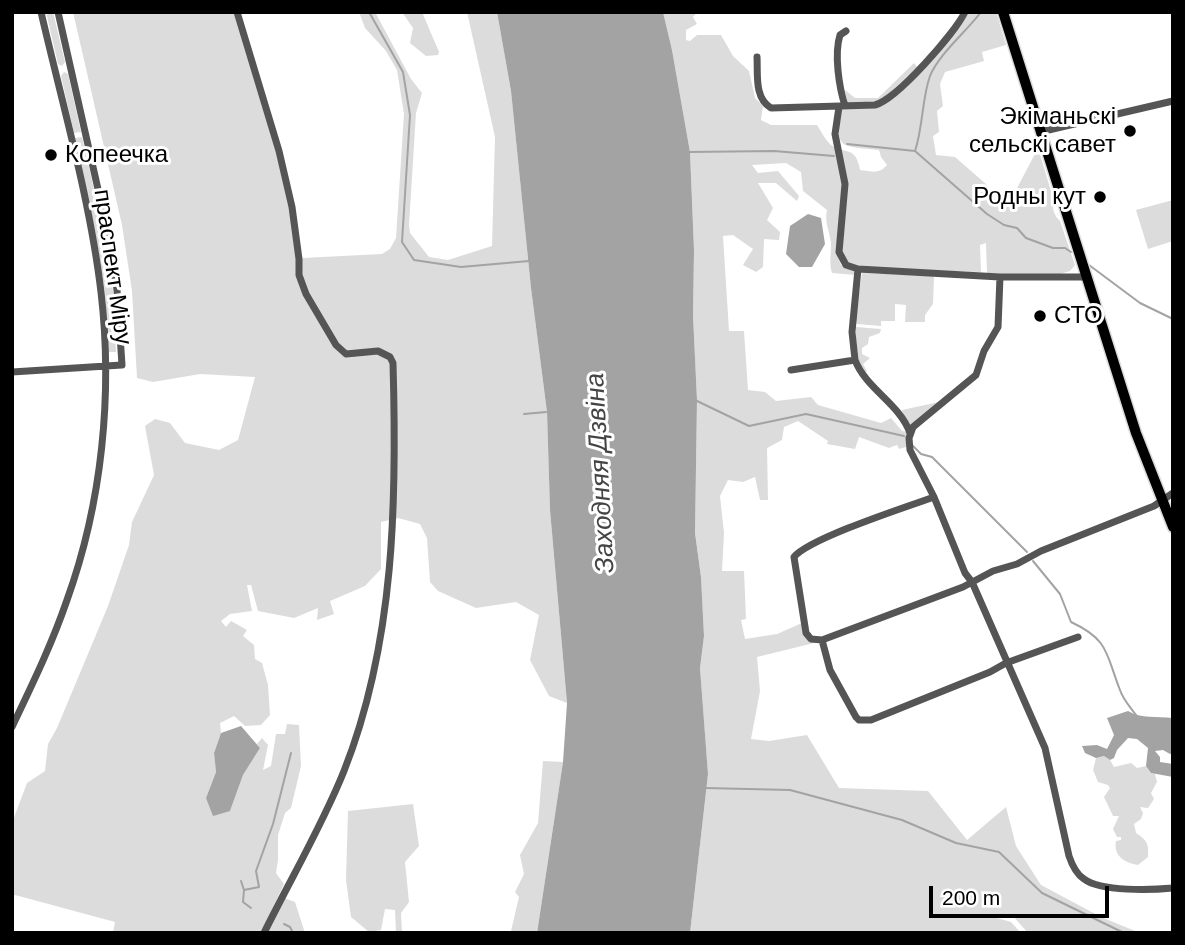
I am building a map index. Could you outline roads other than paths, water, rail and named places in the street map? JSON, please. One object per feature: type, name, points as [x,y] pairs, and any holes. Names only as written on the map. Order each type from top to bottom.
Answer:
[{"type":"main road","points":[[1003,12],[1136,433],[1173,527]]},
{"type":"street","name":"праспект Міру","points":[[12,727],[69,597],[87,534],[102,451],[106,366],[101,292],[91,232],[41,12]]},
{"type":"street","name":"праспект Міру","points":[[58,12],[107,229],[117,290],[122,365],[106,366]]},
{"type":"street","points":[[237,12],[279,151],[292,208],[299,275],[306,294],[337,345],[346,354],[378,351],[390,357],[393,363],[394,387],[394,475],[387,596],[380,651],[368,701],[343,774],[264,933]]},
{"type":"street","points":[[757,57],[759,96],[765,105],[775,109],[874,105],[887,100],[950,35],[965,12]]},
{"type":"street","points":[[846,31],[840,35],[838,45],[842,106],[835,134],[845,184],[839,252],[846,265],[859,269],[1000,277],[1087,277]]},
{"type":"street","points":[[55,71],[70,67]]},
{"type":"street","points":[[1040,132],[1173,101]]},
{"type":"street","points":[[859,269],[852,332],[855,360],[863,376],[902,419],[910,433]]},
{"type":"street","points":[[1000,277],[998,327],[984,351],[976,375],[913,427],[910,433],[910,450],[934,497],[965,573],[972,582],[1045,748],[1069,856],[1075,870],[1084,880],[1102,887],[1173,888]]},
{"type":"street","points":[[791,370],[855,360]]},
{"type":"street","points":[[12,372],[106,366]]},
{"type":"street","points":[[934,497],[848,530],[796,555],[794,564],[806,633],[811,639],[822,640],[899,613],[993,571],[1017,564],[1041,551],[1154,506],[1173,493]]},
{"type":"street","points":[[822,640],[830,670],[856,717],[866,721],[990,672],[1006,663],[1079,637]]},
{"type":"water","name":"Заходняя Дзвіна","points":[[497,12],[663,12],[672,50],[690,152],[697,400],[695,533],[701,577],[704,636],[700,668],[708,774],[690,933],[537,933],[563,762],[567,703],[550,510],[547,412],[511,91]]},
{"type":"water","points":[[808,214],[821,218],[825,244],[812,267],[799,267],[786,254],[790,226]]},
{"type":"water","points":[[1128,711],[1144,716],[1173,718],[1173,753],[1155,751],[1160,762],[1173,764],[1173,777],[1151,773],[1146,766],[1148,748],[1137,739],[1128,738],[1110,760],[1104,756],[1096,758],[1085,753],[1082,746],[1097,745],[1107,749],[1114,735],[1107,718]]},
{"type":"water","points":[[241,726],[260,748],[243,775],[230,811],[213,816],[206,798],[216,772],[214,753],[221,733]]},
{"type":"waterway","points":[[369,12],[403,72],[410,115],[402,242],[414,260],[461,267],[529,261]]},
{"type":"waterway","points":[[915,151],[930,76],[946,51],[981,12]]},
{"type":"waterway","points":[[847,144],[915,151],[987,214],[1004,225],[1017,228],[1026,238],[1071,252]]},
{"type":"waterway","points":[[689,152],[774,151],[834,156]]},
{"type":"waterway","points":[[1089,265],[1140,303],[1173,319]]},
{"type":"waterway","points":[[695,400],[749,426],[806,414],[904,436]]},
{"type":"waterway","points":[[524,414],[546,412]]},
{"type":"waterway","points":[[913,446],[921,454],[932,457],[1027,552]]},
{"type":"waterway","points":[[1033,561],[1060,594],[1071,622],[1100,642],[1109,658],[1121,694],[1138,718]]},
{"type":"waterway","points":[[244,890],[259,887],[256,871],[273,824],[291,753]]},
{"type":"waterway","points":[[705,788],[790,790],[902,820],[956,843],[999,852],[1042,893],[1124,933]]},
{"type":"waterway","points":[[241,881],[244,890],[243,902],[251,908]]},
{"type":"waterway","points":[[284,924],[290,927],[293,933]]},
{"type":"place","name":"Экіманьскі сельскі савет","points":[[1130,131]]},
{"type":"place","name":"Копеечка","points":[[51,155]]},
{"type":"place","name":"Родны кут","points":[[1100,197]]},
{"type":"place","name":"СТО","points":[[1040,316]]}]
